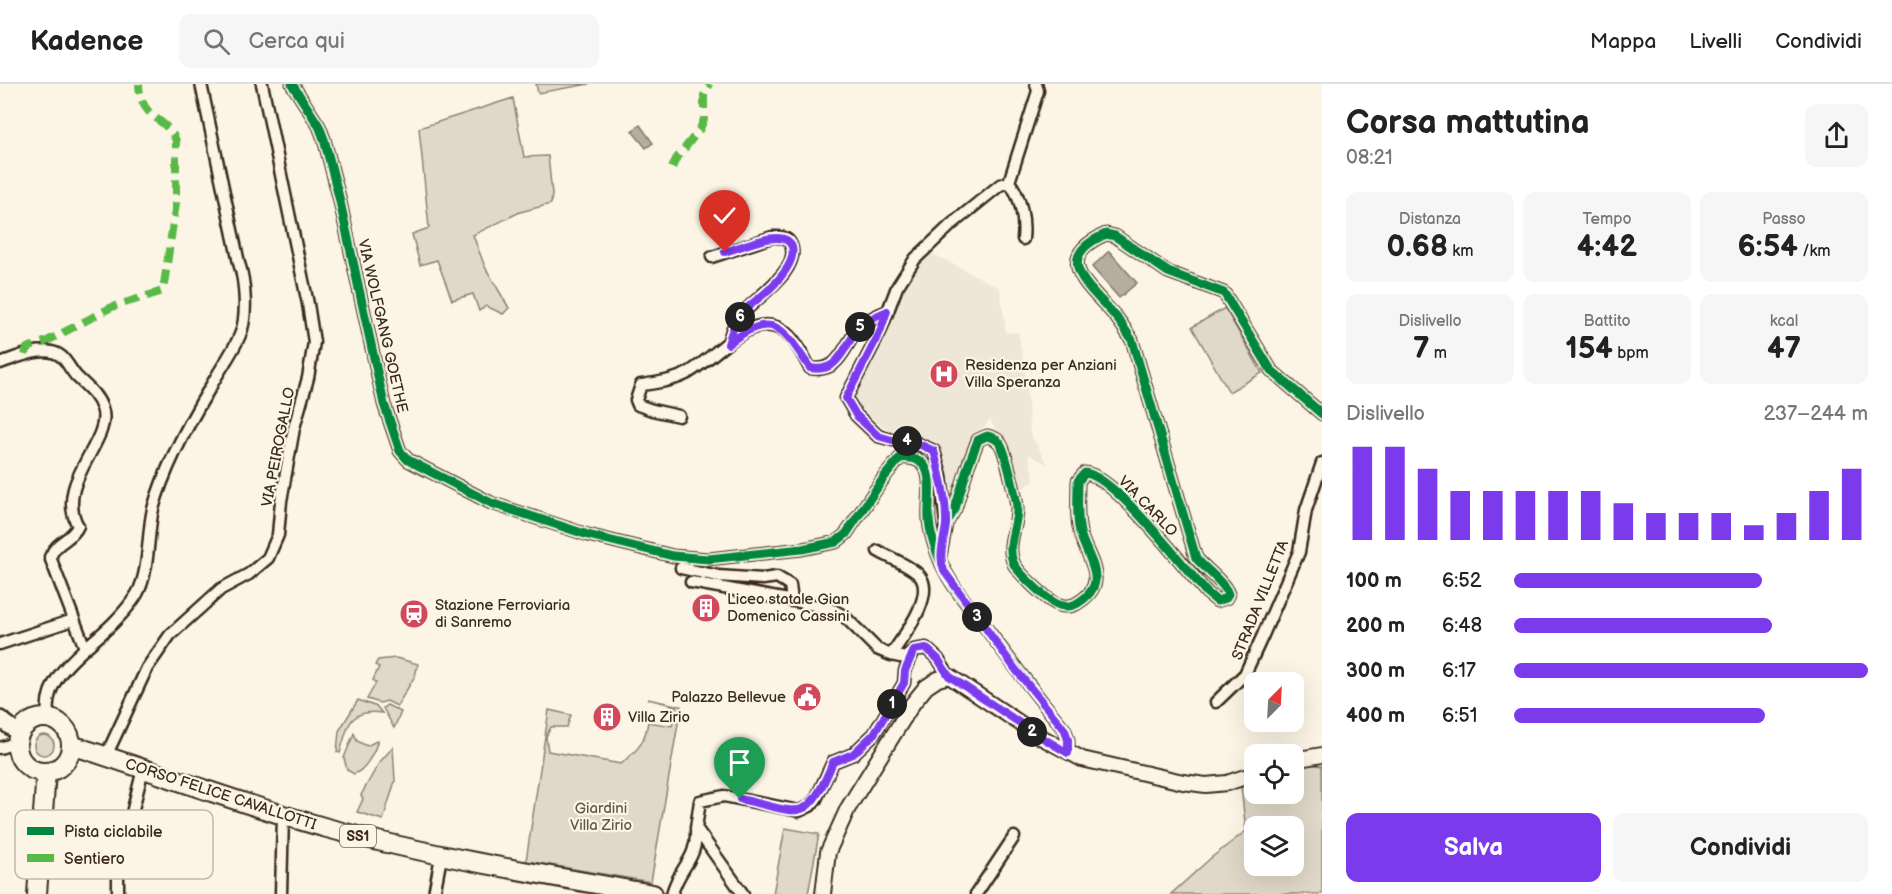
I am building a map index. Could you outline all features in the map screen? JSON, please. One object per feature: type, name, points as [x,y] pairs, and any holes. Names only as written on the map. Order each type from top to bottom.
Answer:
[{"type":"main road","points":[[0,719],[12,741],[20,755],[27,766],[39,771],[54,770],[67,760],[71,745],[70,737],[62,725],[49,719],[35,720],[12,741]]},
{"type":"main road","name":"CORSO FELICE CAVALLOTTI","points":[[71,745],[283,816],[441,857],[653,894]]},
{"type":"main road","points":[[43,810],[46,772]]},
{"type":"main road","points":[[37,894],[38,879]]},
{"type":"street","points":[[49,719],[47,711],[49,698],[58,677],[72,659],[117,620],[138,593],[146,559],[153,510],[166,474],[200,404],[241,333],[245,297],[243,277],[238,263],[201,84]]},
{"type":"street","name":"VIA PEIROGALLO","points":[[106,756],[147,668],[170,635],[221,589],[249,574],[268,558],[278,534],[290,449],[308,378],[314,342],[262,84]]},
{"type":"street","name":"VIA WOLFGANG GOETHE","points":[[292,84],[319,126],[324,139],[339,197],[384,404],[400,451],[408,460],[491,503],[588,535],[673,556],[708,559],[802,549],[836,542],[846,534],[885,476],[900,458],[910,457],[922,462],[929,477],[929,522],[944,571],[960,595],[1065,730],[1068,753]]},
{"type":"street","points":[[1023,239],[1024,226],[1021,209],[1015,189],[1009,182],[1038,91],[1035,84]]},
{"type":"street","name":"VIA CARLO","points":[[940,560],[946,524],[941,475],[934,451],[912,441],[892,440],[878,436],[856,415],[846,398],[880,332],[897,287],[915,259],[952,224],[1000,185],[1009,182]]},
{"type":"street","name":"VIA CARLO","points":[[946,524],[955,509],[978,440],[987,436],[993,437],[1001,445],[1017,508],[1011,539],[1013,562],[1018,570],[1054,603],[1062,606],[1078,603],[1088,594],[1096,578],[1094,566],[1081,535],[1078,481],[1085,474],[1099,478],[1138,513],[1207,593],[1217,601],[1226,598],[1228,594],[1224,586],[1196,558],[1132,340],[1117,318],[1081,276],[1078,269],[1080,252],[1085,245],[1106,234],[1115,236],[1168,272],[1224,293],[1271,370],[1322,414]]},
{"type":"street","points":[[712,257],[772,237],[786,238],[792,247],[792,256],[786,270],[777,282],[742,313],[736,321],[728,344]]},
{"type":"street","points":[[679,416],[638,405],[636,400],[641,385],[660,383],[687,374],[744,331],[760,325],[771,325],[790,336],[810,368],[822,370],[832,366],[861,326],[887,311]]},
{"type":"street","points":[[0,363],[45,351],[61,356],[74,374],[97,397],[103,411],[103,425],[77,478],[71,508],[78,526],[75,533],[54,547],[50,557],[85,648]]},
{"type":"street","name":"STRADA VILLETTA","points":[[1216,702],[1245,674],[1263,635],[1299,552],[1306,510],[1322,463]]},
{"type":"street","points":[[878,551],[918,574],[925,592],[916,615],[891,655]]},
{"type":"street","points":[[681,568],[718,576],[763,579],[777,577],[790,585],[792,601]]},
{"type":"street","points":[[691,582],[821,606],[844,616],[877,649],[891,655],[905,658],[914,650],[926,648],[938,659],[949,676],[1031,731],[1068,753],[1089,761],[1206,785],[1227,783],[1244,777]]},
{"type":"street","points":[[0,644],[73,620]]},
{"type":"street","points":[[672,894],[675,882],[692,859],[697,842],[696,828],[700,801],[724,796],[799,811],[810,806],[816,799],[833,762],[853,754],[874,734],[904,683],[905,671],[914,650]]},
{"type":"street","points":[[823,894],[828,852],[848,808],[912,703],[932,683],[949,676]]},
{"type":"street","points":[[1304,758],[1322,755]]},
{"type":"street","points":[[133,810],[144,769]]},
{"type":"street","points":[[280,894],[283,816]]},
{"type":"street","points":[[696,828],[743,894]]},
{"type":"street","points":[[976,894],[1014,837]]},
{"type":"street","points":[[434,894],[441,857]]},
{"type":"shaded area","points":[[640,125],[653,143],[646,148],[632,131]]},
{"type":"shaded area","points":[[1109,251],[1137,283],[1119,298],[1092,267]]},
{"type":"shaded area","name":"Residenza per Anziani Villa Speranza","points":[[929,252],[1000,288],[1006,333],[1018,332],[1026,376],[1030,433],[1048,465],[1028,454],[1035,481],[1018,490],[1004,442],[990,420],[972,443],[954,495],[949,495],[944,458],[938,446],[892,432],[876,422],[859,406],[853,394],[888,327],[901,289],[913,268]]},
{"type":"green space","points":[[536,84],[589,84],[538,93]]},
{"type":"green space","points":[[513,98],[524,157],[548,156],[552,194],[551,204],[520,212],[473,235],[485,267],[509,308],[503,314],[486,306],[479,311],[473,294],[452,300],[437,260],[420,265],[412,234],[429,228],[419,128]]},
{"type":"green space","points":[[1225,308],[1262,373],[1229,392],[1192,327]]},
{"type":"green space","points":[[396,658],[418,664],[415,676],[397,706],[387,701],[380,703],[367,699],[376,683],[373,680],[379,667],[375,665],[378,660]]},
{"type":"green space","name":"Giardini Villa Zirio","points":[[648,699],[681,706],[651,882],[526,861],[549,710],[571,715],[567,727],[551,727],[546,737],[548,751],[621,764],[639,746],[648,722],[672,726],[676,706]]},
{"type":"green space","points":[[358,700],[377,707],[382,713],[371,712],[356,716],[348,727],[340,753],[337,752],[339,731]]},
{"type":"green space","points":[[387,705],[401,712],[394,728],[383,708]]},
{"type":"green space","points":[[354,733],[357,741],[367,746],[378,740],[366,764],[354,774],[347,770],[344,758]]},
{"type":"green space","points":[[44,735],[51,738],[54,745],[51,752],[44,755],[37,752],[34,745],[37,738]]},
{"type":"green space","points":[[393,747],[395,781],[383,820],[357,812],[363,799],[361,795],[379,763]]},
{"type":"green space","points":[[1310,764],[1322,766],[1322,894],[1171,894],[1212,857],[1244,833],[1244,876],[1304,876],[1304,816],[1244,816],[1241,787],[1244,786],[1244,804],[1304,804],[1304,766]]},
{"type":"green space","points":[[785,828],[819,834],[808,894],[773,894]]},
{"type":"marked path","points":[[25,355],[27,348],[47,341],[112,307],[163,291],[176,203],[176,141],[167,127],[144,105],[139,84]]},
{"type":"marked path","points":[[672,168],[676,159],[700,129],[704,119],[704,95],[710,84]]},
{"type":"cycle path","points":[[292,84],[319,126],[324,139],[339,197],[384,404],[400,451],[408,460],[491,503],[588,535],[673,556],[708,559],[802,549],[836,542],[846,534],[885,476],[900,458],[913,458],[921,462],[929,478],[930,529],[947,575],[1065,730],[1068,753]]},
{"type":"cycle path","points":[[946,524],[955,509],[978,440],[989,436],[998,441],[1003,450],[1017,507],[1011,541],[1013,562],[1025,578],[1050,600],[1063,606],[1076,604],[1093,588],[1095,572],[1078,523],[1078,481],[1085,473],[1113,489],[1149,525],[1207,593],[1217,601],[1226,598],[1228,594],[1222,584],[1196,558],[1132,340],[1080,274],[1077,264],[1080,253],[1089,244],[1106,234],[1115,236],[1168,272],[1224,293],[1271,370],[1322,414]]},
{"type":"place","name":"Residenza per Anziani Villa Speranza","points":[[944,374]]},
{"type":"place","name":"Liceo statale Gian Domenico Cassini","points":[[706,608]]},
{"type":"place","name":"Stazione Ferroviaria di Sanremo","points":[[414,614]]},
{"type":"place","name":"Palazzo Bellevue","points":[[807,697]]},
{"type":"place","name":"Villa Zirio","points":[[607,717]]},
{"type":"route","points":[[725,252],[772,237],[786,238],[793,251],[786,270],[777,282],[736,321],[728,344],[744,331],[760,325],[771,325],[790,336],[810,368],[822,370],[832,366],[861,326],[887,311],[880,332],[846,398],[856,415],[878,436],[892,440],[912,441],[934,451],[941,475],[946,524],[940,560],[944,571],[1016,670],[1065,730],[1068,740],[1068,753],[949,676],[938,659],[926,648],[918,648],[914,650],[905,671],[904,683],[896,699],[874,734],[853,754],[833,762],[826,780],[810,806],[799,811],[740,799]]}]
